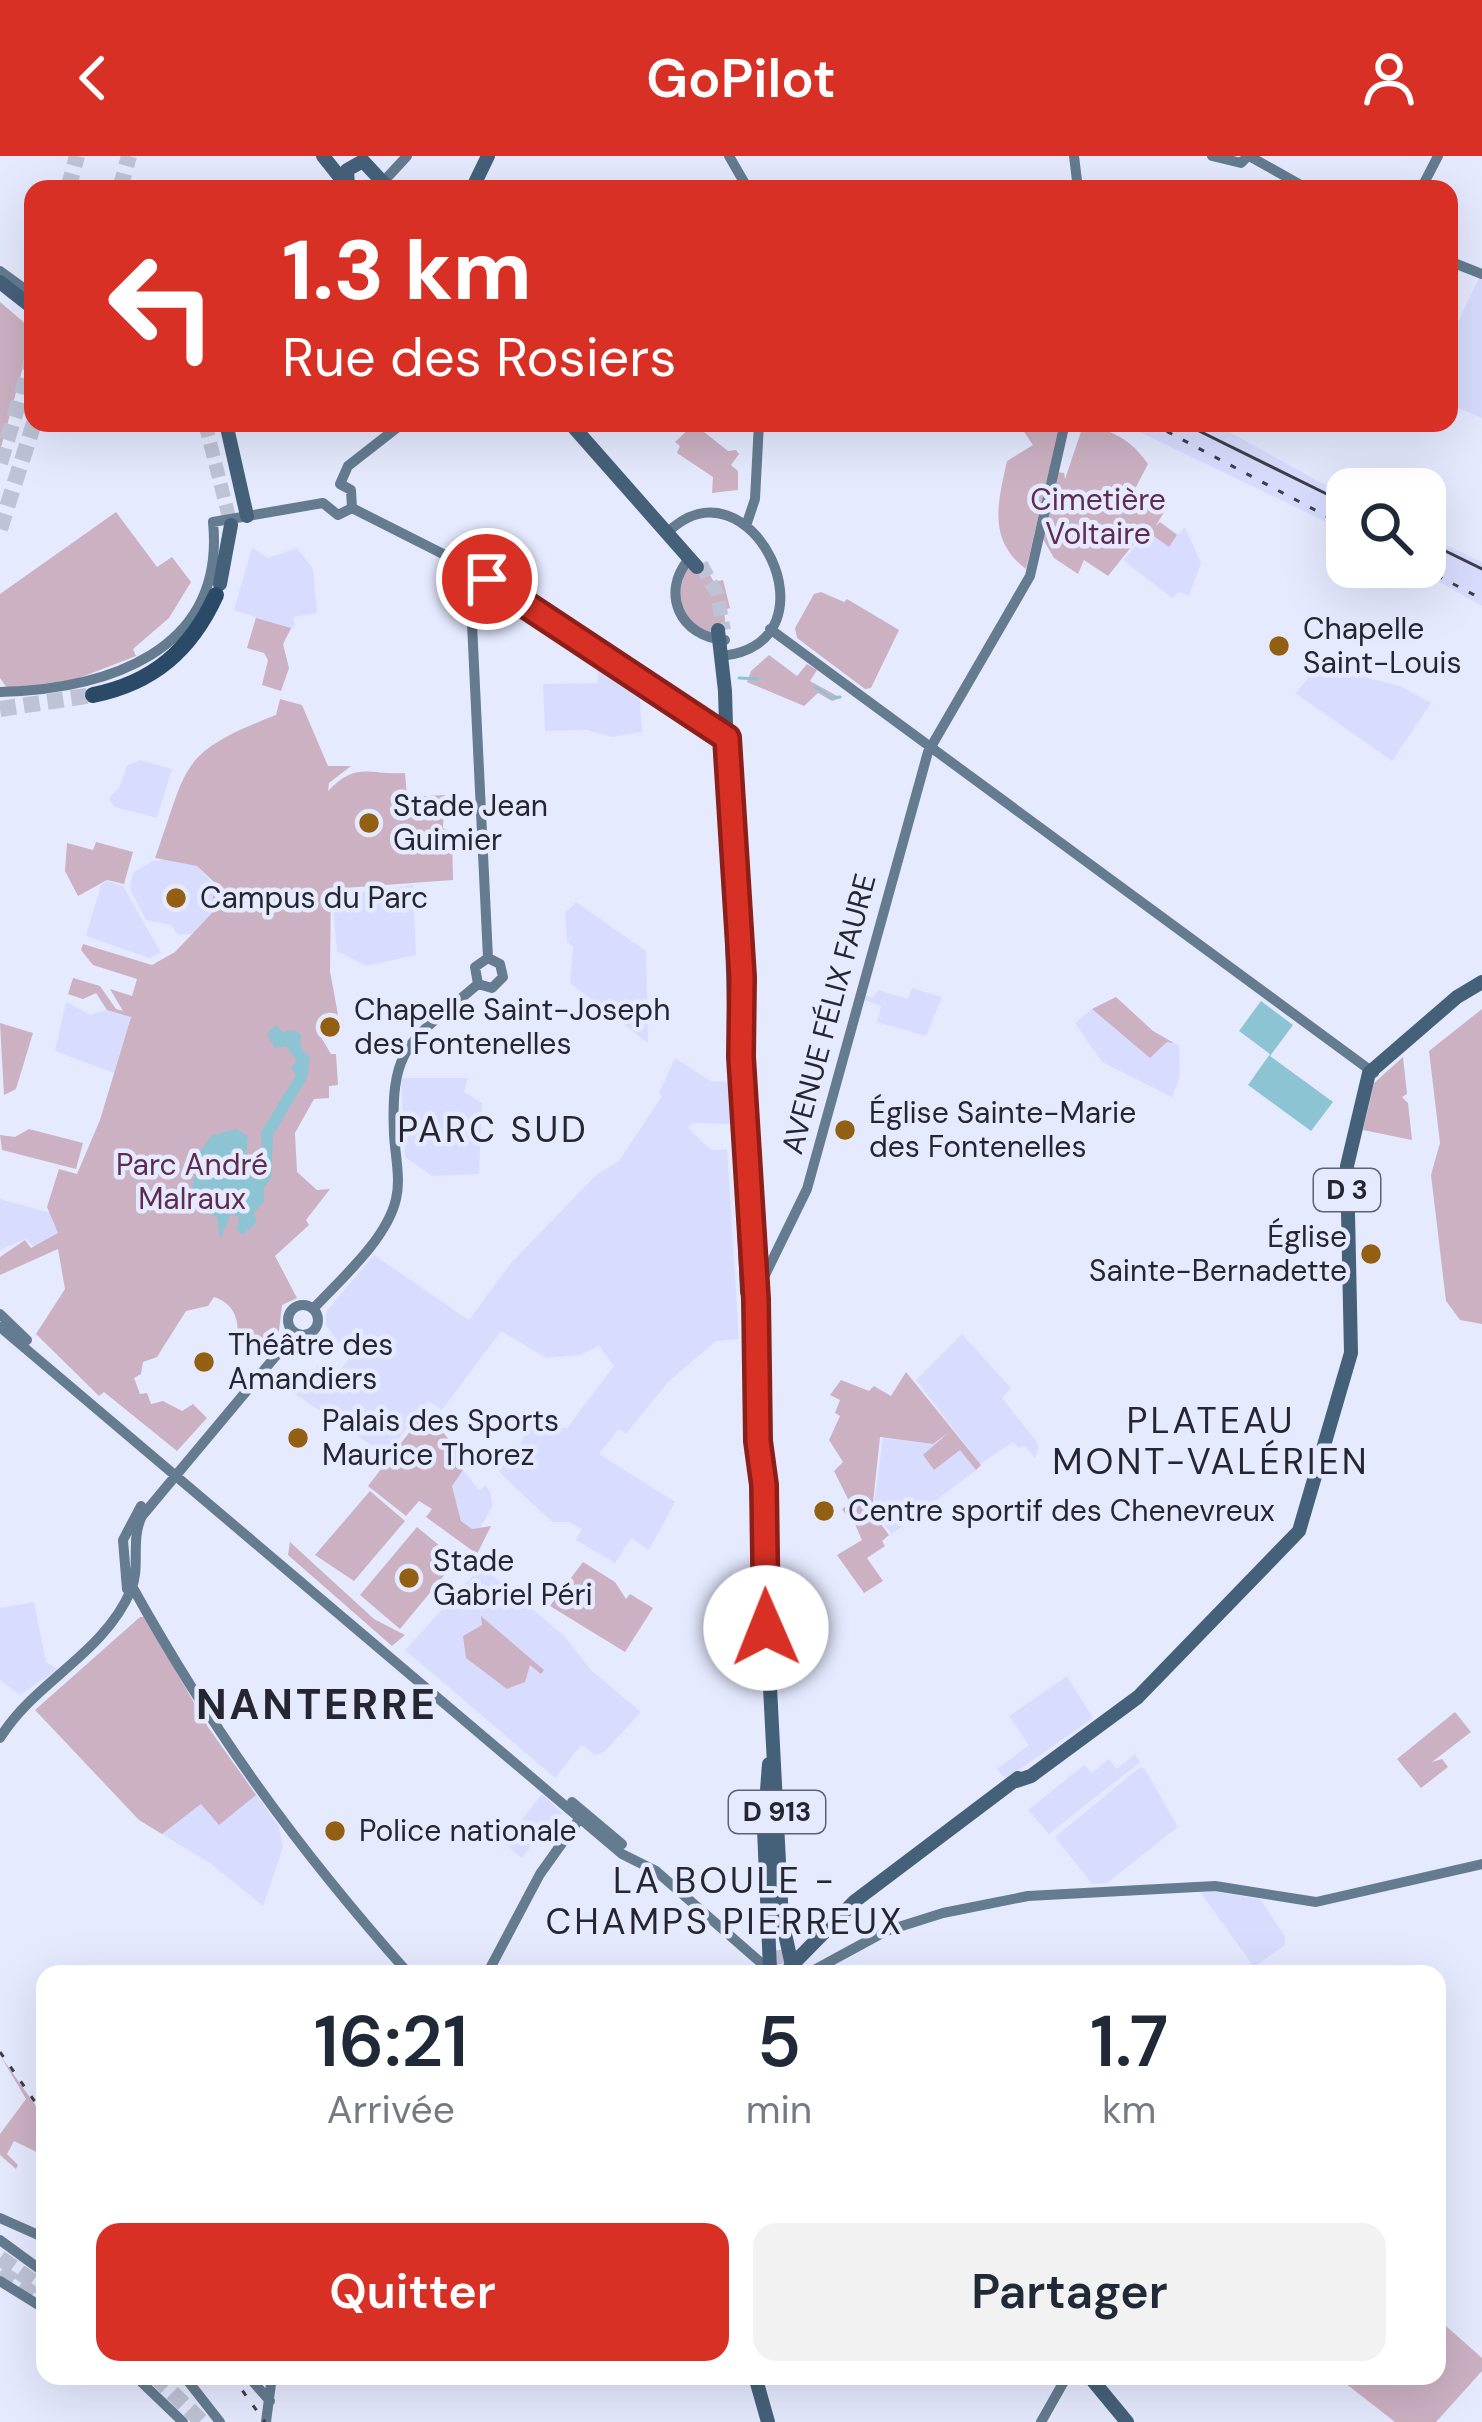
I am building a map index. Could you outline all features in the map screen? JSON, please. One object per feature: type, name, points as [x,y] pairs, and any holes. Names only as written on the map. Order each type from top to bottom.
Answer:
[{"type":"highway","points":[[86,690],[132,684],[166,664],[193,638],[214,590]]},
{"type":"main road","points":[[323,156],[342,180]]},
{"type":"main road","points":[[0,282],[24,301]]},
{"type":"main road","points":[[214,590],[230,520],[226,432]]},
{"type":"main road","points":[[582,432],[695,563]]},
{"type":"main road","name":"D 913","points":[[722,642],[742,977],[747,1287]]},
{"type":"main road","name":"D 3","points":[[789,1960],[854,1900],[1138,1697],[1299,1531],[1351,1353],[1348,1166],[1364,1096],[1373,1072],[1482,982]]},
{"type":"main road","name":"D 913","points":[[746,1175],[738,1225],[752,1320],[759,1466],[764,1485],[772,1775],[789,1960]]},
{"type":"main road","name":"D 913","points":[[742,1205],[747,1287]]},
{"type":"main road","name":"D 913","points":[[768,1965],[766,1824],[772,1775]]},
{"type":"main road","name":"D 913","points":[[766,1824],[772,1914],[789,1960]]},
{"type":"main road","points":[[758,2385],[768,2422]]},
{"type":"main road","points":[[1101,2385],[1130,2422]]},
{"type":"street","points":[[1212,156],[1241,164],[1248,156],[1292,180]]},
{"type":"street","points":[[340,484],[348,466],[392,432]]},
{"type":"street","points":[[746,526],[755,499],[759,432]]},
{"type":"street","name":"AVENUE FÉLIX FAURE","points":[[747,1287],[765,1275],[806,1189],[886,888],[930,747],[1030,576],[1063,432]]},
{"type":"street","points":[[323,503],[327,488],[340,484],[351,490],[352,508]]},
{"type":"street","points":[[230,520],[323,503]]},
{"type":"street","points":[[323,503],[333,514],[352,508],[455,560],[466,552],[477,554],[484,567],[476,579],[488,958]]},
{"type":"street","points":[[669,531],[702,515],[746,526],[768,548],[781,579],[779,608],[770,629],[745,650],[690,628],[678,611],[675,585],[695,563]]},
{"type":"street","points":[[476,579],[727,735]]},
{"type":"street","points":[[770,629],[1373,1072]]},
{"type":"street","points":[[0,694],[86,690]]},
{"type":"street","points":[[478,984],[492,988],[503,977],[500,964],[488,958]]},
{"type":"street","points":[[478,984],[473,970],[488,958]]},
{"type":"street","points":[[314,1309],[382,1228],[395,1204],[392,1086],[398,1061],[412,1042],[478,984]]},
{"type":"street","points":[[292,1331],[314,1330],[318,1321],[314,1309],[302,1304],[291,1309],[292,1331],[175,1470],[139,1521],[128,1563],[129,1593],[298,1847],[401,1965]]},
{"type":"street","points":[[0,1314],[580,1819],[622,1854],[632,1856]]},
{"type":"street","points":[[0,1327],[765,1965]]},
{"type":"street","points":[[0,1738],[24,1706],[84,1656],[129,1593]]},
{"type":"street","points":[[492,1965],[540,1874],[580,1819]]},
{"type":"street","points":[[789,1960],[941,1913],[1028,1896],[1217,1886],[1316,1902],[1482,1864]]},
{"type":"street","points":[[0,2218],[36,2234]]},
{"type":"street","points":[[0,2240],[36,2266]]},
{"type":"street","points":[[0,2281],[36,2303]]},
{"type":"street","points":[[144,2385],[183,2422]]},
{"type":"street","points":[[191,2385],[220,2422]]},
{"type":"street","points":[[256,2385],[271,2402]]},
{"type":"street","points":[[266,2422],[272,2385]]},
{"type":"street","points":[[1041,2422],[1061,2385]]},
{"type":"shaded area","points":[[1482,279],[1482,418],[1458,408],[1458,322]]},
{"type":"shaded area","points":[[1140,432],[1229,432],[1326,485],[1326,522]]},
{"type":"shaded area","points":[[1158,521],[1178,534],[1185,527],[1201,563],[1189,596],[1179,592],[1172,598],[1123,560]]},
{"type":"shaded area","points":[[1446,545],[1482,562],[1482,606],[1446,586]]},
{"type":"shaded area","points":[[252,548],[268,558],[297,548],[313,569],[317,613],[294,617],[284,641],[284,658],[247,648],[256,617],[234,610]]},
{"type":"shaded area","points":[[1319,666],[1400,686],[1431,703],[1392,761],[1295,693]]},
{"type":"shaded area","points":[[598,668],[615,668],[639,684],[642,732],[612,737],[587,730],[545,731],[543,684],[598,683]]},
{"type":"shaded area","points":[[140,760],[172,769],[157,818],[114,807],[109,798],[120,786],[127,766]]},
{"type":"shaded area","name":"Campus du Parc","points":[[152,861],[194,862],[217,888],[213,917],[191,934],[178,935],[171,925],[146,920],[130,890],[133,873]]},
{"type":"shaded area","points":[[107,881],[123,886],[161,953],[149,958],[86,936],[101,885]]},
{"type":"shaded area","points":[[413,885],[416,955],[366,966],[337,951],[331,888],[366,892]]},
{"type":"shaded area","points":[[576,902],[646,951],[648,1043],[570,983],[573,947],[567,941],[565,913]]},
{"type":"shaded area","points":[[912,988],[942,997],[926,1036],[877,1022],[881,1006],[862,999],[863,995],[873,997],[878,990],[908,999]]},
{"type":"shaded area","points":[[1261,1001],[1293,1025],[1270,1056],[1333,1102],[1311,1131],[1248,1085],[1270,1054],[1239,1031]]},
{"type":"shaded area","points":[[66,1002],[91,1015],[108,1009],[131,1016],[114,1073],[55,1051]]},
{"type":"shaded area","points":[[1092,1009],[1179,1045],[1180,1076],[1172,1097],[1102,1062],[1075,1023]]},
{"type":"shaded area","points":[[276,1025],[283,1032],[295,1030],[301,1035],[300,1046],[310,1058],[307,1078],[273,1135],[271,1179],[264,1187],[264,1202],[254,1212],[257,1222],[242,1235],[237,1229],[239,1217],[231,1214],[220,1239],[217,1217],[204,1211],[199,1194],[192,1190],[198,1155],[211,1136],[236,1129],[248,1136],[246,1156],[236,1164],[236,1171],[263,1176],[261,1132],[296,1075],[291,1068],[297,1061],[286,1046],[275,1048],[267,1034]]},
{"type":"shaded area","points":[[675,1058],[710,1081],[731,1082],[732,1124],[692,1123],[688,1128],[711,1150],[727,1149],[739,1339],[716,1341],[668,1382],[626,1434],[619,1429],[599,1454],[675,1502],[649,1550],[631,1538],[615,1563],[576,1540],[582,1529],[569,1522],[552,1522],[499,1472],[523,1440],[528,1424],[567,1428],[614,1366],[599,1346],[580,1355],[546,1358],[501,1331],[442,1410],[428,1401],[386,1455],[292,1392],[318,1366],[334,1378],[350,1358],[326,1325],[326,1312],[374,1255],[469,1320],[511,1263],[595,1176],[619,1161],[662,1096],[659,1093]]},
{"type":"shaded area","points":[[401,1078],[468,1078],[464,1092],[482,1103],[479,1174],[432,1176],[405,1157]]},
{"type":"shaded area","points":[[0,1199],[62,1216],[65,1235],[36,1250],[26,1239],[0,1250]]},
{"type":"shaded area","points":[[962,1334],[1011,1388],[1002,1398],[1039,1445],[1035,1458],[1025,1446],[1019,1448],[1013,1442],[980,1464],[916,1380]]},
{"type":"shaded area","points":[[948,1433],[976,1470],[892,1534],[873,1511],[883,1438],[933,1444]]},
{"type":"shaded area","points":[[463,1470],[479,1490],[486,1485],[491,1494],[492,1507],[480,1528],[472,1529],[461,1521],[452,1485]]},
{"type":"shaded area","points":[[482,1566],[565,1637],[592,1671],[641,1712],[604,1752],[596,1755],[581,1745],[555,1778],[405,1650]]},
{"type":"shaded area","points":[[34,1602],[46,1662],[58,1669],[20,1695],[0,1680],[0,1608]]},
{"type":"shaded area","points":[[1067,1676],[1093,1718],[1008,1778],[1003,1776],[997,1769],[1029,1745],[1009,1716]]},
{"type":"shaded area","points":[[1135,1754],[1140,1762],[1049,1834],[1028,1810],[1084,1765],[1092,1773],[1109,1759],[1117,1769]]},
{"type":"shaded area","points":[[237,1767],[279,1827],[283,1847],[263,1906],[210,1863],[162,1834]]},
{"type":"shaded area","points":[[1144,1768],[1178,1827],[1107,1883],[1092,1884],[1055,1837]]},
{"type":"shaded area","points":[[542,1794],[562,1813],[550,1829],[545,1826],[522,1858],[504,1843]]},
{"type":"shaded area","points":[[1198,1889],[1260,1899],[1285,1936],[1285,1945],[1253,1965]]},
{"type":"green space","points":[[0,302],[24,322],[24,363],[0,451]]},
{"type":"green space","points":[[686,432],[704,432],[728,451],[736,450],[739,454],[731,465],[738,471],[738,490],[712,493],[713,477],[677,453],[680,446],[675,442]]},
{"type":"green space","points":[[1024,432],[1059,432],[1026,569],[1005,546],[998,520],[1007,461],[1033,445]]},
{"type":"green space","name":"Cimetière Voltaire","points":[[1081,432],[1109,432],[1125,440],[1148,464],[1135,489],[1166,509],[1155,527],[1160,522],[1177,535],[1169,547],[1151,534],[1146,539],[1140,536],[1108,576],[1084,560],[1078,574],[1054,558],[1043,539],[1052,495],[1058,496],[1061,490],[1054,487],[1057,472],[1064,473],[1065,479]]},
{"type":"green space","points":[[116,512],[157,567],[172,557],[191,582],[169,618],[133,649],[136,656],[74,680],[7,688],[0,678],[0,594]]},
{"type":"green space","points":[[703,563],[714,582],[723,580],[730,608],[724,610],[726,630],[716,630],[715,636],[696,630],[677,603],[686,567],[693,570]]},
{"type":"green space","points":[[821,592],[844,602],[847,599],[899,630],[871,688],[865,689],[797,638],[795,628],[814,594]]},
{"type":"green space","points":[[256,618],[291,628],[283,644],[289,668],[281,691],[262,685],[268,660],[264,653],[247,648]]},
{"type":"green space","points":[[769,655],[797,676],[807,664],[817,670],[810,681],[841,698],[832,701],[818,693],[804,706],[747,682],[751,671]]},
{"type":"green space","name":"Parc André Malraux","points":[[280,699],[302,705],[328,766],[351,766],[329,783],[328,791],[355,773],[405,773],[407,797],[445,795],[443,828],[452,832],[453,880],[331,889],[330,971],[338,1015],[318,1032],[331,1054],[336,1054],[338,1085],[329,1086],[329,1098],[314,1099],[295,1133],[297,1172],[317,1190],[330,1189],[306,1220],[309,1225],[275,1256],[297,1298],[282,1305],[279,1331],[258,1356],[237,1338],[230,1308],[214,1297],[208,1306],[186,1311],[157,1357],[143,1362],[141,1374],[134,1378],[140,1394],[147,1393],[151,1404],[163,1401],[182,1411],[193,1404],[207,1418],[177,1451],[104,1392],[99,1396],[36,1334],[65,1289],[58,1249],[0,1275],[0,1257],[25,1240],[31,1248],[58,1233],[47,1207],[59,1169],[77,1174],[100,1120],[131,1017],[107,1010],[96,993],[83,999],[68,994],[73,978],[100,986],[116,1009],[123,1011],[110,989],[132,996],[137,979],[93,965],[81,950],[83,944],[152,965],[175,952],[212,913],[214,882],[197,866],[155,858],[191,766],[220,741],[276,715]]},
{"type":"green space","points":[[96,842],[133,852],[124,884],[107,880],[78,896],[65,871],[67,843],[93,850]]},
{"type":"green space","points":[[1116,997],[1153,1031],[1174,1043],[1167,1042],[1150,1058],[1092,1009]]},
{"type":"green space","points":[[1482,1009],[1482,1324],[1460,1320],[1446,1301],[1431,1175],[1440,1143],[1429,1051]]},
{"type":"green space","points":[[0,1023],[33,1033],[16,1089],[4,1095]]},
{"type":"green space","points":[[1403,1057],[1407,1094],[1402,1097],[1408,1103],[1412,1140],[1363,1130],[1374,1083]]},
{"type":"green space","points":[[29,1129],[83,1143],[76,1169],[2,1150],[0,1135],[15,1137]]},
{"type":"green space","points":[[906,1372],[981,1465],[976,1470],[960,1450],[934,1470],[923,1455],[948,1433],[933,1444],[880,1437],[872,1512],[889,1535],[882,1541],[885,1546],[867,1558],[883,1581],[864,1593],[837,1555],[862,1540],[851,1515],[848,1518],[842,1509],[850,1503],[834,1471],[843,1462],[829,1440],[840,1416],[835,1413],[840,1400],[830,1395],[841,1380],[869,1391],[874,1386],[891,1396]]},
{"type":"green space","points":[[425,1412],[461,1453],[463,1470],[452,1486],[461,1521],[472,1529],[491,1526],[477,1554],[426,1517],[432,1509],[419,1501],[406,1516],[368,1486]]},
{"type":"green space","points":[[370,1491],[405,1521],[354,1581],[315,1555]]},
{"type":"green space","name":"Stade Gabriel Péri","points":[[417,1527],[457,1560],[400,1629],[360,1595]]},
{"type":"green space","points":[[290,1542],[374,1619],[405,1635],[392,1646],[288,1555]]},
{"type":"green space","points":[[583,1562],[615,1582],[626,1599],[630,1594],[653,1608],[625,1652],[550,1606]]},
{"type":"green space","points":[[481,1616],[544,1670],[541,1674],[530,1665],[525,1682],[507,1689],[466,1658],[463,1636],[482,1625]]},
{"type":"green space","points":[[145,1617],[208,1727],[256,1795],[219,1825],[201,1804],[162,1834],[139,1820],[35,1710]]},
{"type":"green space","points":[[1455,1712],[1471,1732],[1432,1762],[1442,1759],[1448,1767],[1421,1788],[1397,1759]]},
{"type":"green space","points":[[0,2055],[36,2106],[36,2152],[14,2141],[7,2154],[18,2165],[16,2169],[0,2155],[0,2134],[26,2099]]},
{"type":"green space","points":[[1446,2326],[1482,2358],[1482,2371],[1436,2422],[1395,2422],[1348,2385],[1446,2385]]},
{"type":"waterway","points":[[739,678],[758,679]]},
{"type":"waterway","points":[[815,687],[832,698],[840,697]]},
{"type":"tunnel","points":[[70,180],[77,156]]},
{"type":"tunnel","points":[[122,180],[129,156]]},
{"type":"tunnel","points":[[0,463],[24,385]]},
{"type":"tunnel","points":[[0,529],[31,432]]},
{"type":"tunnel","points":[[207,432],[231,525]]},
{"type":"tunnel","points":[[701,564],[717,594],[724,630]]},
{"type":"tunnel","points":[[0,709],[93,695]]},
{"type":"tunnel","points":[[779,1950],[782,1965]]},
{"type":"tunnel","points":[[0,2258],[36,2284]]},
{"type":"tunnel","points":[[0,2272],[36,2296]]},
{"type":"tunnel","points":[[164,2385],[202,2422]]},
{"type":"tram line","points":[[1201,432],[1326,494]]},
{"type":"tram line","points":[[1446,551],[1482,569]]},
{"type":"railway","points":[[1168,432],[1326,516]]},
{"type":"railway","points":[[1446,580],[1482,599]]},
{"type":"railway","points":[[0,2052],[36,2103]]},
{"type":"railway","points":[[238,2385],[265,2422]]},
{"type":"place","name":"Chapelle Saint-Louis","points":[[1279,646]]},
{"type":"place","name":"Stade Jean Guimier","points":[[369,823]]},
{"type":"place","name":"Campus du Parc","points":[[176,898]]},
{"type":"place","name":"Chapelle Saint-Joseph des Fontenelles","points":[[330,1027]]},
{"type":"place","name":"Église Sainte-Marie des Fontenelles","points":[[845,1130]]},
{"type":"place","name":"Église Sainte-Bernadette","points":[[1371,1254]]},
{"type":"place","name":"Théâtre des Amandiers","points":[[204,1362]]},
{"type":"place","name":"Palais des Sports Maurice Thorez","points":[[298,1438]]},
{"type":"place","name":"Centre sportif des Chenevreux","points":[[824,1511]]},
{"type":"place","name":"Stade Gabriel Péri","points":[[409,1578]]},
{"type":"place","name":"Police nationale","points":[[335,1831]]},
{"type":"district","name":"PARC SUD","points":[[493,1129]]},
{"type":"district","name":"PLATEAU MONT-VALÉRIEN","points":[[1211,1440]]},
{"type":"district","name":"NANTERRE","points":[[317,1704]]},
{"type":"district","name":"LA BOULE - CHAMPS PIERREUX","points":[[725,1900]]},
{"type":"route","points":[[487,579],[727,738],[742,977],[741,1057],[756,1299],[753,1327],[759,1466],[764,1485],[766,1628]]}]
